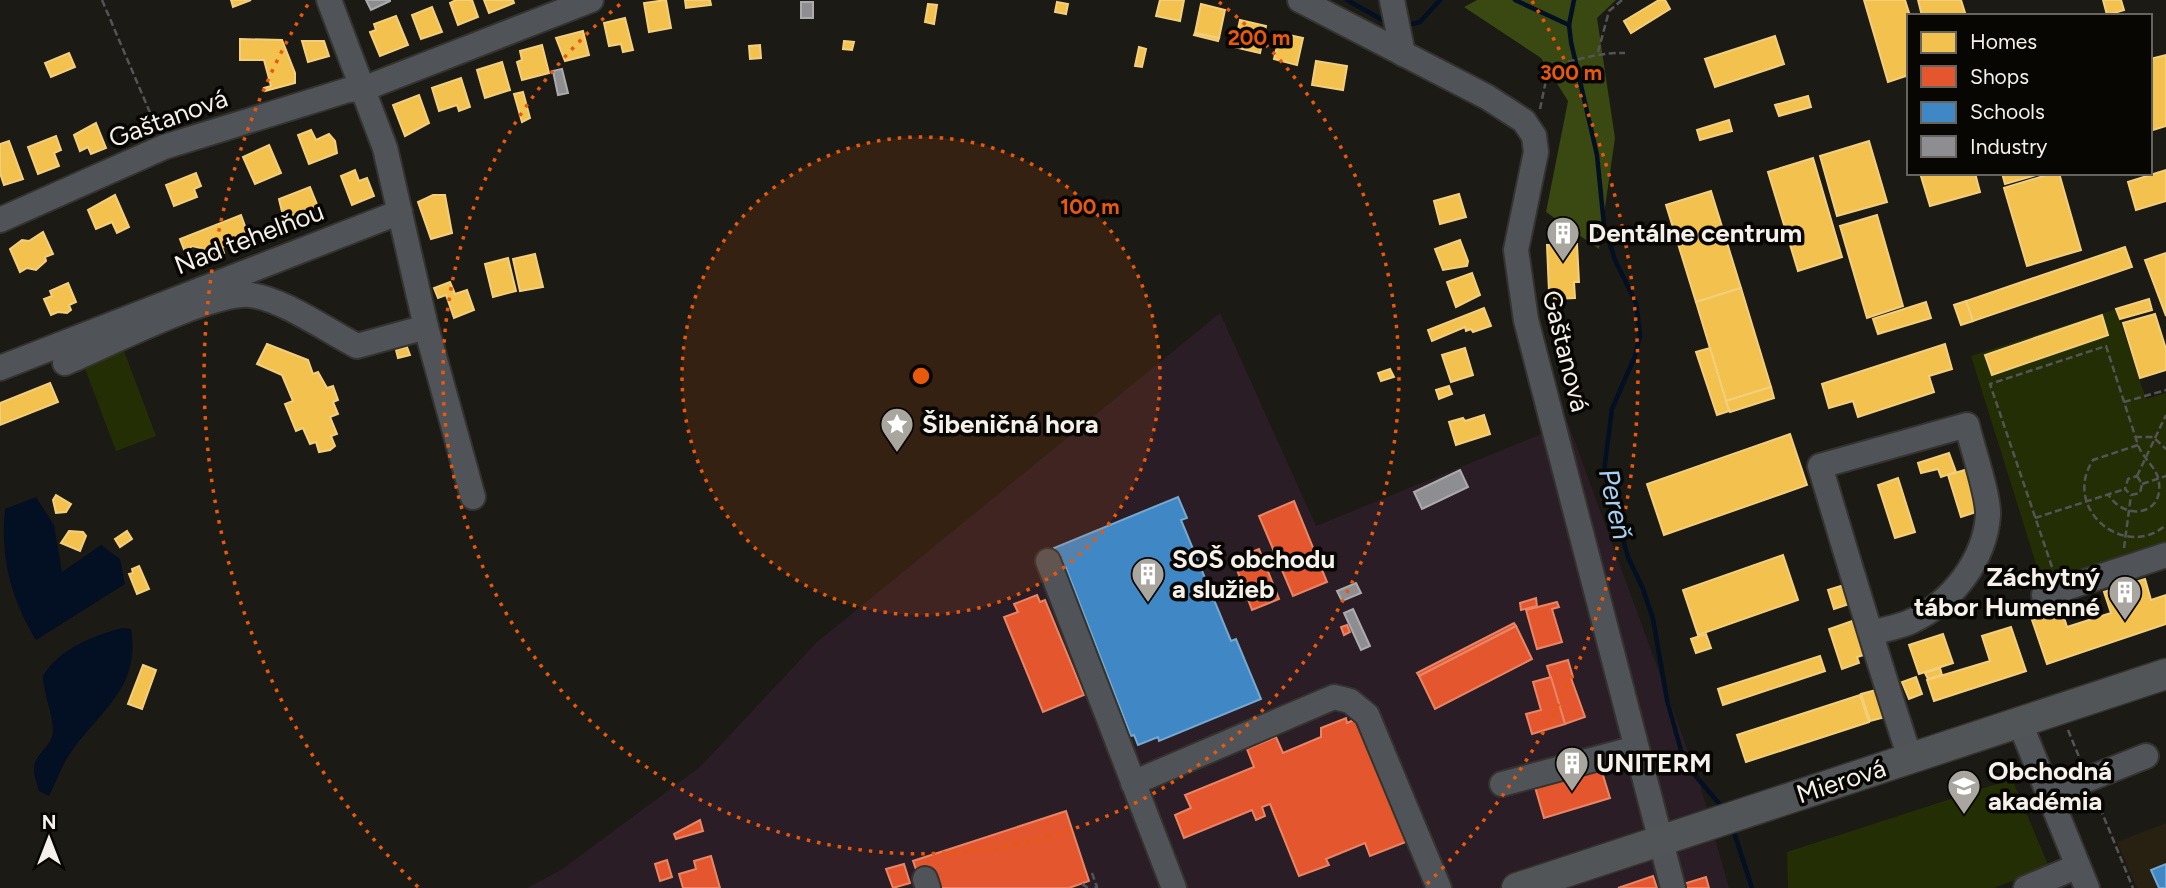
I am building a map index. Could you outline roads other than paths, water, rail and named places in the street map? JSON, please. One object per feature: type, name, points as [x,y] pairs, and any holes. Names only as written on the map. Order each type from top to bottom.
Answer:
[{"type":"main road","name":"Mierová","points":[[1517,888],[2166,674]]},
{"type":"street","points":[[329,0],[385,148],[426,327],[473,497]]},
{"type":"street","name":"Gaštanová","points":[[0,220],[164,146],[348,90],[363,89],[591,0]]},
{"type":"street","points":[[1300,0],[1403,54]]},
{"type":"street","points":[[1392,0],[1403,54]]},
{"type":"street","name":"Gaštanová","points":[[1403,54],[1488,97],[1524,121],[1534,136],[1536,152],[1520,228],[1516,270],[1526,320],[1673,888]]},
{"type":"street","name":"Nad tehelňou","points":[[0,368],[400,212]]},
{"type":"street","points":[[65,363],[223,297],[252,295],[277,304],[356,345],[426,327]]},
{"type":"street","points":[[1871,634],[1911,622],[1931,611],[1973,565],[1983,540],[1988,513],[1967,425],[1820,466],[1871,634],[1910,758]]},
{"type":"street","points":[[2044,595],[2166,555]]},
{"type":"street","points":[[1048,561],[1174,888]]},
{"type":"street","points":[[1133,783],[1334,697],[1350,701],[1367,715],[1439,888]]},
{"type":"street","points":[[2019,721],[2082,877],[2026,888]]},
{"type":"street","points":[[1502,784],[1636,748]]},
{"type":"street","points":[[2048,795],[2146,756]]},
{"type":"water","points":[[36,497],[54,525],[62,572],[101,545],[120,559],[125,584],[36,640],[20,609],[9,577],[4,527],[5,509]]},
{"type":"water","points":[[122,628],[131,629],[129,671],[111,703],[74,748],[49,796],[39,791],[34,772],[35,763],[50,741],[53,730],[43,676],[67,651]]},
{"type":"waterway","points":[[1347,0],[1386,22]]},
{"type":"waterway","points":[[1404,26],[1420,22],[1440,0]]},
{"type":"waterway","points":[[1515,0],[1569,25]]},
{"type":"waterway","name":"Pereň","points":[[1574,0],[1569,25],[1571,42],[1597,155],[1604,225],[1615,260],[1636,303],[1640,336],[1635,356],[1612,409],[1604,471],[1628,557],[1653,619],[1667,700],[1682,754],[1693,773],[1723,808]]},
{"type":"waterway","name":"Pereň","points":[[1733,829],[1752,888]]},
{"type":"place","name":"Dentálne centrum","points":[[1563,263]]},
{"type":"place","name":"Šibeničná hora","points":[[897,454]]},
{"type":"place","name":"SOŠ obchodu a služieb","points":[[1148,604]]},
{"type":"place","name":"Záchytný tábor Humenné","points":[[2125,622]]},
{"type":"place","name":"UNITERM","points":[[1572,793]]},
{"type":"place","name":"Obchodná akadémia","points":[[1964,816]]}]
